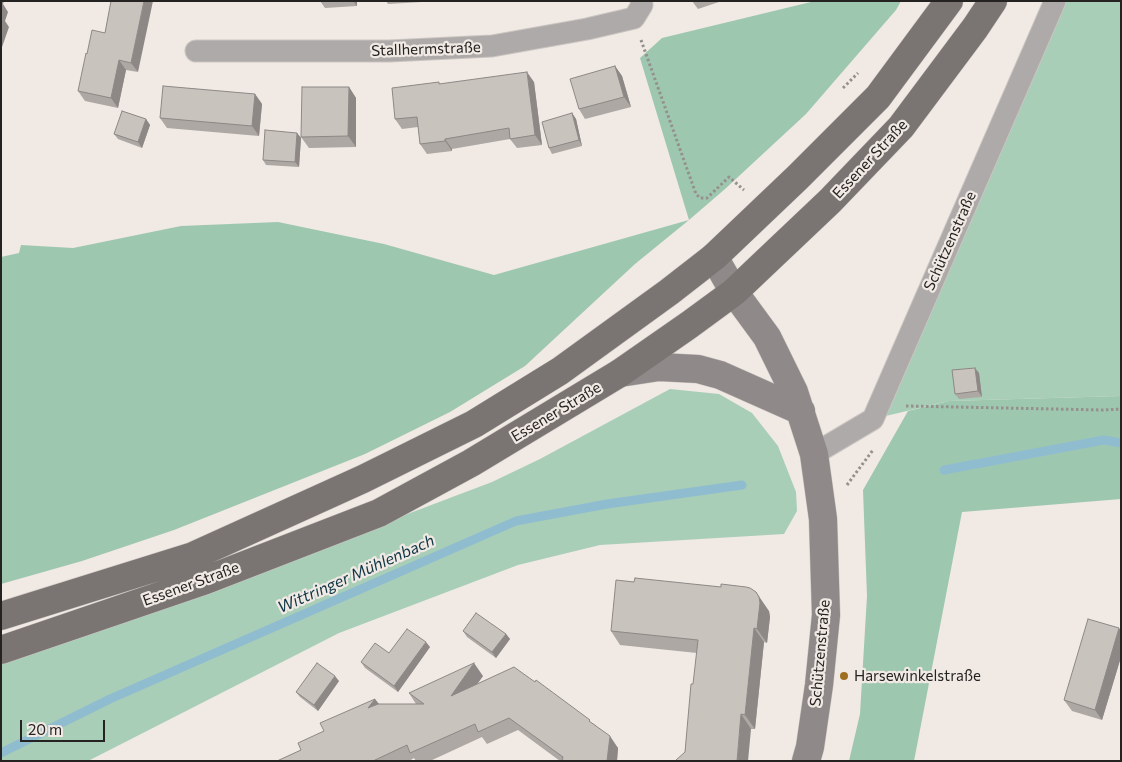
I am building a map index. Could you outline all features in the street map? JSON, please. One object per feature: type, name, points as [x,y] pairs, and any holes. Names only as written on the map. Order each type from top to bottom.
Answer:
[{"type":"main road","name":"Essener Straße","points":[[1,616],[193,556],[362,479],[474,424],[560,371],[714,257],[878,98],[949,1]]},
{"type":"main road","name":"Essener Straße","points":[[1,650],[206,580],[379,513],[471,463],[620,373],[734,292],[830,202],[901,127],[993,1]]},
{"type":"main road","name":"Schützenstraße","points":[[714,257],[734,292],[767,336],[794,392],[814,454],[823,519],[826,614],[820,685],[806,761]]},
{"type":"main road","points":[[620,373],[659,367],[698,369],[720,375],[801,411]]},
{"type":"street","name":"Schützenstraße","points":[[814,454],[873,419],[1055,1]]},
{"type":"street","name":"Stallhermstraße","points":[[196,51],[389,51],[492,46],[587,30],[637,10]]},
{"type":"path","points":[[637,10],[696,194],[700,198],[706,198],[729,177],[745,190]]},
{"type":"path","points":[[904,406],[1121,409]]},
{"type":"path","points":[[823,519],[875,446]]},
{"type":"green space","points":[[815,1],[901,1],[896,10],[806,114],[689,220],[640,58],[662,38]]},
{"type":"green space","points":[[1055,1],[1121,1],[1121,396],[949,401],[873,419]]},
{"type":"green space","points":[[689,220],[635,264],[525,366],[450,412],[365,454],[174,530],[82,561],[1,584],[1,257],[19,253],[21,245],[73,248],[181,226],[278,222],[384,244],[494,275]]},
{"type":"green space","points":[[670,389],[719,394],[752,413],[778,446],[796,492],[797,511],[784,534],[600,545],[518,565],[339,633],[88,761],[1,761],[1,657],[389,521],[492,482],[540,459]]},
{"type":"green space","points":[[1121,396],[1121,499],[962,512],[914,761],[849,761],[860,714],[867,596],[863,490],[908,411],[949,401]]},
{"type":"building","points":[[111,1],[144,1],[131,63],[119,60],[111,98],[78,91],[92,30],[105,33]]},
{"type":"building","points":[[615,66],[624,97],[579,109],[570,79]]},
{"type":"building","points":[[527,72],[535,135],[510,139],[509,128],[420,144],[417,117],[395,119],[392,88],[439,82],[439,84]]},
{"type":"building","points":[[163,86],[255,94],[252,126],[160,118]]},
{"type":"building","points":[[302,87],[349,87],[348,136],[301,137]]},
{"type":"building","points":[[122,111],[146,119],[138,142],[114,134]]},
{"type":"building","points":[[572,113],[579,140],[549,148],[542,122]]},
{"type":"building","points":[[265,130],[297,133],[295,162],[263,160]]},
{"type":"building","points":[[975,368],[978,391],[955,394],[952,370]]},
{"type":"building","points":[[635,578],[721,587],[721,584],[746,587],[756,592],[759,597],[757,629],[754,628],[745,715],[741,714],[737,761],[676,760],[685,752],[691,684],[693,684],[698,640],[611,631],[616,580],[634,582]]},
{"type":"building","points":[[476,613],[506,634],[492,652],[463,631]]},
{"type":"building","points":[[1088,619],[1119,628],[1095,710],[1064,700]]},
{"type":"building","points":[[407,629],[426,642],[394,686],[361,662],[375,643],[389,653]]},
{"type":"building","points":[[317,663],[335,676],[314,705],[296,692]]},
{"type":"building","points":[[474,663],[451,696],[514,667],[535,682],[536,680],[610,736],[607,761],[562,761],[563,757],[509,718],[478,732],[475,724],[410,753],[407,745],[373,761],[277,761],[301,750],[298,743],[324,731],[320,723],[375,699],[368,708],[378,704],[424,704],[409,693]]},
{"type":"waterway","name":"Wittringer Mühlenbach","points":[[944,470],[1104,440],[1121,443]]},
{"type":"waterway","name":"Wittringer Mühlenbach","points":[[1,753],[110,699],[516,521],[607,504],[742,485]]},
{"type":"place","name":"Harsewinkelstraße","points":[[844,676]]}]
